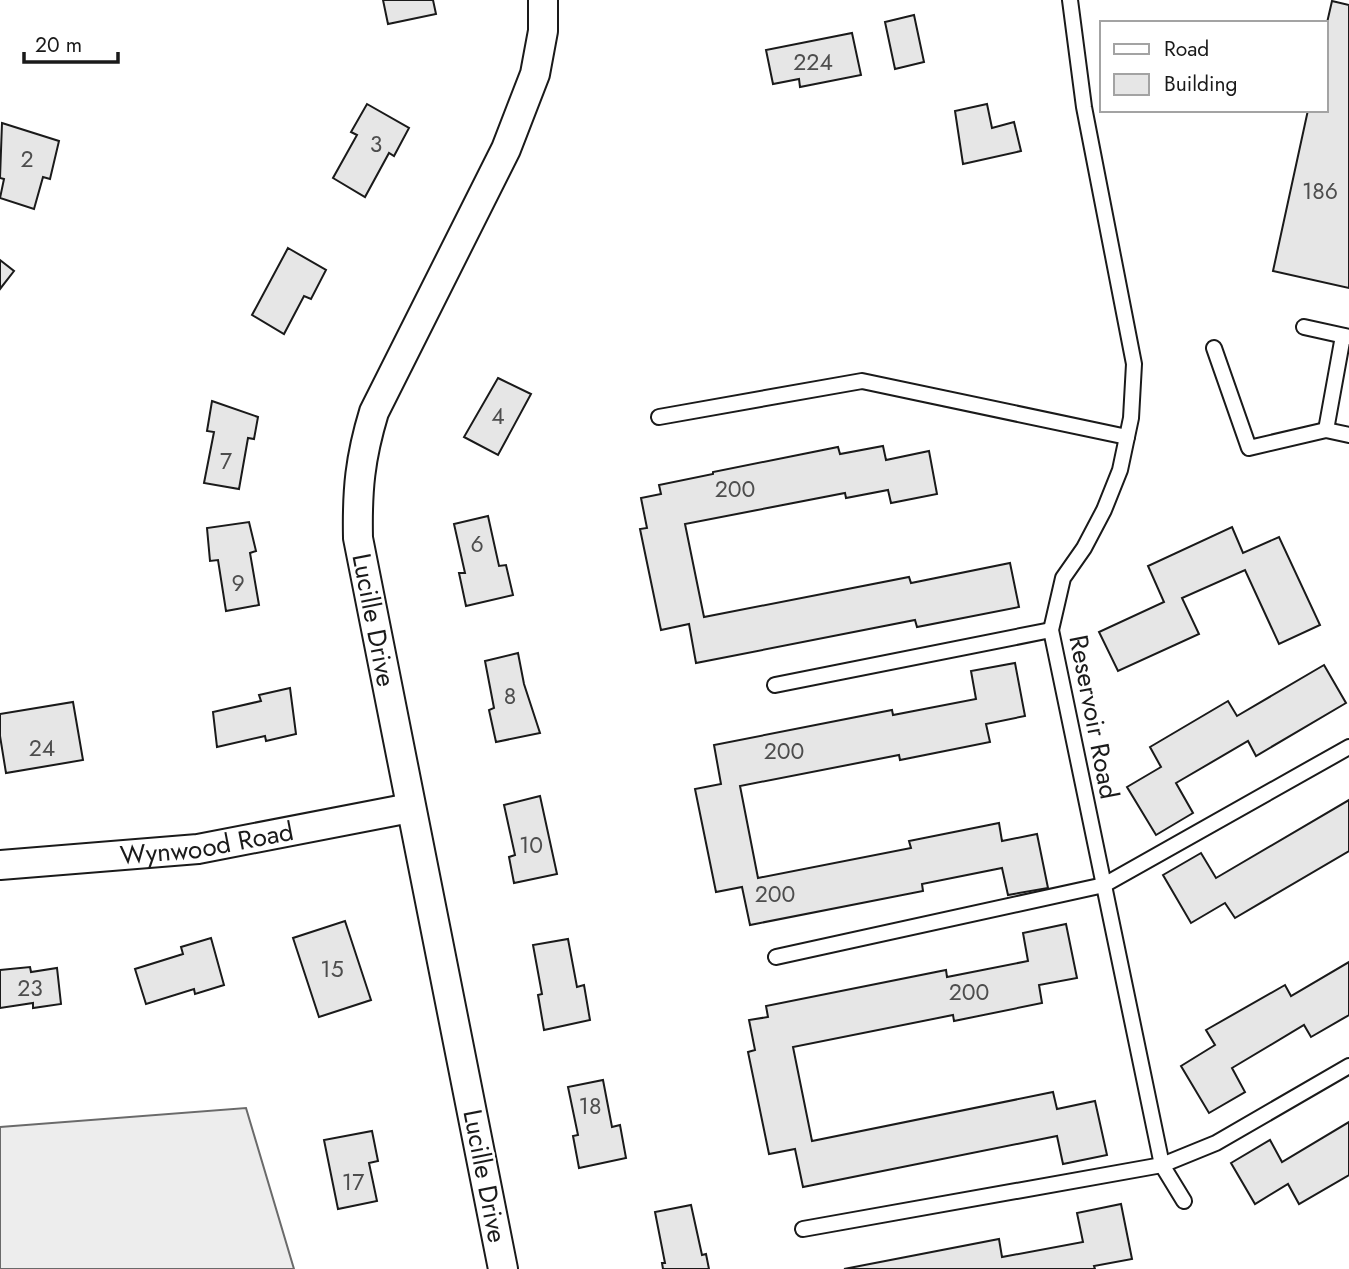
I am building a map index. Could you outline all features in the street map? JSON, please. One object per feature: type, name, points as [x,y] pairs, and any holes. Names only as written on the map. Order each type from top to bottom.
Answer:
[{"type":"street","name":"Lucille Drive","points":[[503,1269],[358,538],[357,495],[362,453],[374,412],[506,149],[535,74],[543,31],[543,0]]},
{"type":"street","name":"Wynwood Road","points":[[0,865],[198,849],[410,808]]},
{"type":"lane","name":"Reservoir Road","points":[[1070,0],[1084,107],[1134,364],[1131,418],[1120,470],[1104,510],[1084,548],[1063,578],[1051,630],[1162,1165],[1184,1201]]},
{"type":"lane","points":[[1304,327],[1346,336],[1326,430]]},
{"type":"lane","points":[[1214,348],[1249,448],[1326,430],[1349,436]]},
{"type":"lane","points":[[659,417],[862,381],[1127,437]]},
{"type":"lane","points":[[775,685],[1051,630]]},
{"type":"lane","points":[[776,957],[1104,885],[1349,747]]},
{"type":"lane","points":[[803,1229],[1162,1165],[1216,1143],[1349,1066]]},
{"type":"shaded area","points":[[246,1108],[294,1269],[0,1269],[0,1127]]},
{"type":"building","points":[[383,0],[433,0],[436,14],[388,24]]},
{"type":"building","points":[[1332,1],[1349,5],[1349,288],[1273,271],[1308,112],[1328,112],[1327,21]]},
{"type":"building","points":[[914,15],[924,62],[895,69],[885,22]]},
{"type":"building","points":[[852,33],[861,75],[800,87],[799,79],[773,84],[766,50]]},
{"type":"building","points":[[367,104],[409,128],[394,156],[389,153],[365,197],[333,178],[357,135],[351,132]]},
{"type":"building","points":[[987,104],[992,128],[1014,122],[1021,151],[963,164],[955,111]]},
{"type":"building","points":[[2,123],[59,141],[50,179],[43,177],[34,209],[0,198],[4,179],[0,178]]},
{"type":"building","points":[[288,248],[326,270],[311,299],[304,296],[284,334],[252,315]]},
{"type":"building","points":[[0,260],[14,271],[0,289]]},
{"type":"building","points":[[498,378],[531,394],[498,455],[464,437]]},
{"type":"building","points":[[212,401],[258,417],[254,439],[248,438],[239,489],[204,483],[214,432],[207,431]]},
{"type":"building","points":[[883,446],[886,460],[929,451],[937,494],[891,503],[888,490],[846,498],[845,493],[685,524],[704,617],[909,577],[911,583],[1010,563],[1019,607],[917,627],[915,620],[696,663],[689,624],[661,630],[640,529],[647,528],[641,498],[661,494],[659,485],[713,472],[838,447],[840,454]]},
{"type":"building","points":[[488,516],[499,566],[506,565],[513,595],[466,606],[459,573],[465,573],[454,524]]},
{"type":"building","points":[[249,522],[256,551],[250,553],[259,605],[226,611],[218,560],[210,561],[207,528]]},
{"type":"building","points":[[1232,527],[1243,553],[1279,537],[1320,625],[1279,644],[1245,570],[1182,598],[1199,634],[1118,671],[1099,632],[1164,602],[1148,566]]},
{"type":"building","points":[[518,653],[524,684],[540,733],[496,742],[489,710],[494,708],[485,661]]},
{"type":"building","points":[[1015,663],[1025,716],[986,724],[990,742],[900,760],[899,755],[740,786],[758,878],[911,848],[909,841],[999,823],[1002,841],[1037,834],[1048,888],[1008,895],[1002,868],[922,884],[923,891],[750,925],[742,887],[716,892],[695,789],[721,784],[714,745],[892,710],[893,715],[976,699],[971,671]]},
{"type":"building","points":[[1324,665],[1346,703],[1256,756],[1248,741],[1176,783],[1193,813],[1156,835],[1127,787],[1161,767],[1150,747],[1228,701],[1237,716]]},
{"type":"building","points":[[290,688],[296,734],[266,741],[265,736],[217,747],[213,712],[261,701],[259,695]]},
{"type":"building","points":[[73,702],[83,760],[6,773],[0,736],[0,714]]},
{"type":"building","points":[[540,796],[557,874],[514,883],[509,857],[515,855],[504,805]]},
{"type":"building","points":[[1349,800],[1349,851],[1235,918],[1225,903],[1191,923],[1163,875],[1201,853],[1216,878]]},
{"type":"building","points":[[345,921],[371,1000],[319,1017],[293,938]]},
{"type":"building","points":[[1066,924],[1077,978],[1039,985],[1042,1003],[954,1021],[953,1015],[793,1047],[812,1141],[1053,1092],[1057,1109],[1095,1101],[1107,1155],[1063,1164],[1057,1136],[803,1187],[795,1149],[769,1154],[748,1052],[755,1050],[749,1020],[768,1017],[766,1006],[946,970],[947,977],[1028,961],[1023,933]]},
{"type":"building","points":[[211,938],[224,985],[195,994],[194,989],[146,1004],[135,969],[183,954],[181,947]]},
{"type":"building","points":[[568,939],[577,987],[584,985],[590,1020],[544,1030],[538,995],[542,994],[533,945]]},
{"type":"building","points":[[1349,962],[1349,1015],[1311,1037],[1304,1025],[1232,1068],[1245,1092],[1209,1113],[1181,1066],[1215,1045],[1206,1030],[1285,985],[1291,996]]},
{"type":"building","points":[[30,967],[31,972],[57,968],[61,1004],[33,1008],[33,1003],[0,1008],[0,970]]},
{"type":"building","points":[[603,1080],[612,1127],[620,1125],[626,1158],[579,1168],[573,1136],[578,1135],[568,1087]]},
{"type":"building","points":[[1349,1122],[1349,1175],[1299,1204],[1288,1184],[1255,1204],[1231,1163],[1270,1140],[1282,1162]]},
{"type":"building","points":[[372,1131],[378,1161],[369,1163],[377,1201],[338,1209],[324,1140]]},
{"type":"building","points":[[1121,1204],[1132,1259],[1094,1266],[1095,1269],[844,1269],[999,1239],[1002,1257],[1083,1242],[1077,1213]]},
{"type":"building","points":[[691,1205],[702,1255],[706,1254],[709,1269],[663,1269],[662,1263],[665,1263],[655,1212]]}]
